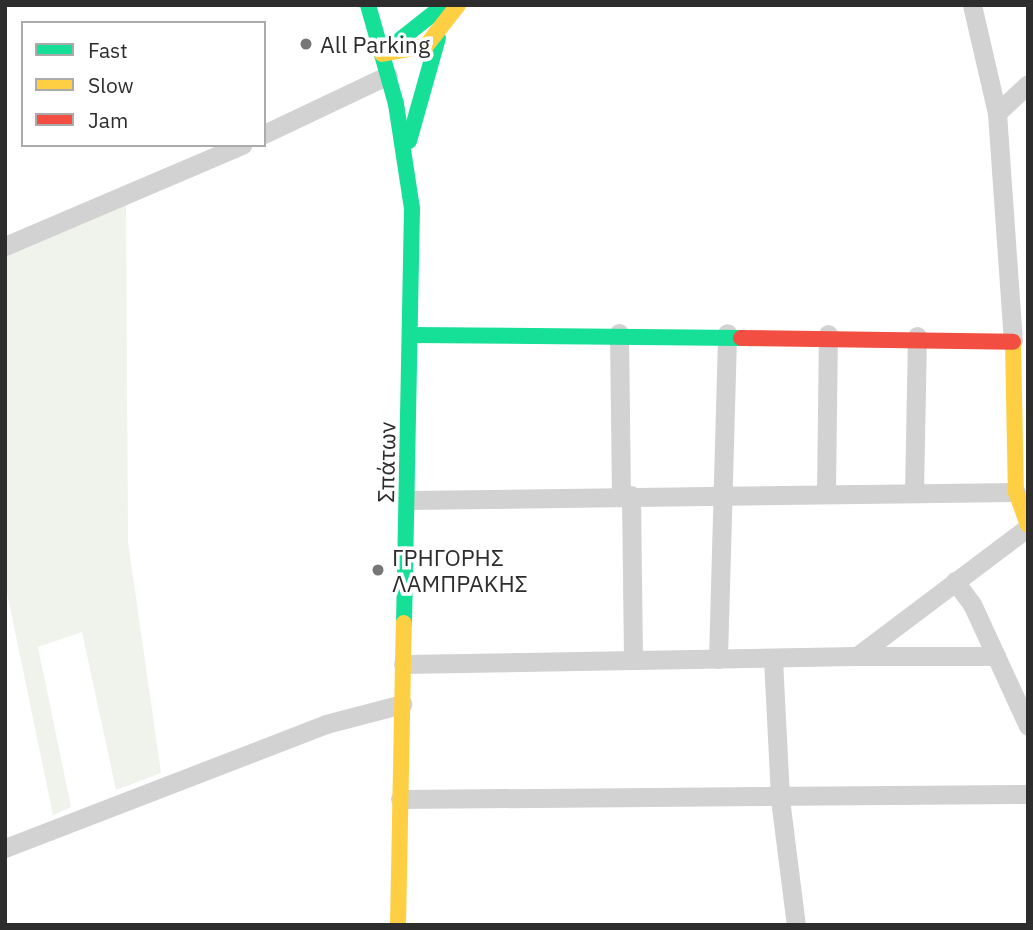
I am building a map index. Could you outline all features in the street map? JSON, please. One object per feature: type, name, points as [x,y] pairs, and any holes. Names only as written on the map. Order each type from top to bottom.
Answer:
[{"type":"main road","name":"Σπάτων","points":[[368,5],[407,157],[411,335],[398,925]]},
{"type":"main road","points":[[382,54],[444,5]]},
{"type":"main road","points":[[407,157],[438,38],[458,5]]},
{"type":"main road","points":[[382,54],[411,52],[438,38]]},
{"type":"main road","points":[[411,335],[727,333],[1013,340],[1016,492],[1028,526]]},
{"type":"street","points":[[972,5],[997,113],[1013,340]]},
{"type":"street","points":[[266,133],[388,75]]},
{"type":"street","points":[[997,113],[1028,84]]},
{"type":"street","points":[[5,246],[237,147]]},
{"type":"street","points":[[619,333],[633,660]]},
{"type":"street","points":[[718,659],[727,333]]},
{"type":"street","points":[[826,493],[828,334]]},
{"type":"street","points":[[914,492],[917,336]]},
{"type":"street","points":[[409,500],[626,495],[1016,492]]},
{"type":"street","points":[[857,656],[1028,526]]},
{"type":"street","points":[[955,581],[996,656],[1028,726]]},
{"type":"street","points":[[403,664],[996,656]]},
{"type":"street","points":[[773,659],[780,799],[796,925]]},
{"type":"street","points":[[5,848],[326,724],[402,704]]},
{"type":"street","points":[[400,799],[780,799],[1028,794]]},
{"type":"shaded area","points":[[126,205],[128,542],[161,773],[116,790],[82,632],[38,647],[71,807],[53,815],[5,583],[5,252]]},
{"type":"traffic: fast","points":[[368,5],[396,104],[412,208],[404,623]]},
{"type":"traffic: fast","points":[[387,50],[444,5]]},
{"type":"traffic: fast","points":[[409,141],[438,38]]},
{"type":"traffic: fast","points":[[411,335],[741,338]]},
{"type":"traffic: slow","points":[[382,54],[426,46],[458,5]]},
{"type":"traffic: slow","points":[[1013,342],[1016,492],[1028,525]]},
{"type":"traffic: slow","points":[[398,925],[404,623]]},
{"type":"traffic: jam","points":[[741,338],[1013,342]]},
{"type":"place","name":"All Parking","points":[[306,44]]},
{"type":"place","name":"ΓΡΗΓΟΡΗΣ ΛΑΜΠΡΑΚΗΣ","points":[[378,570]]}]
